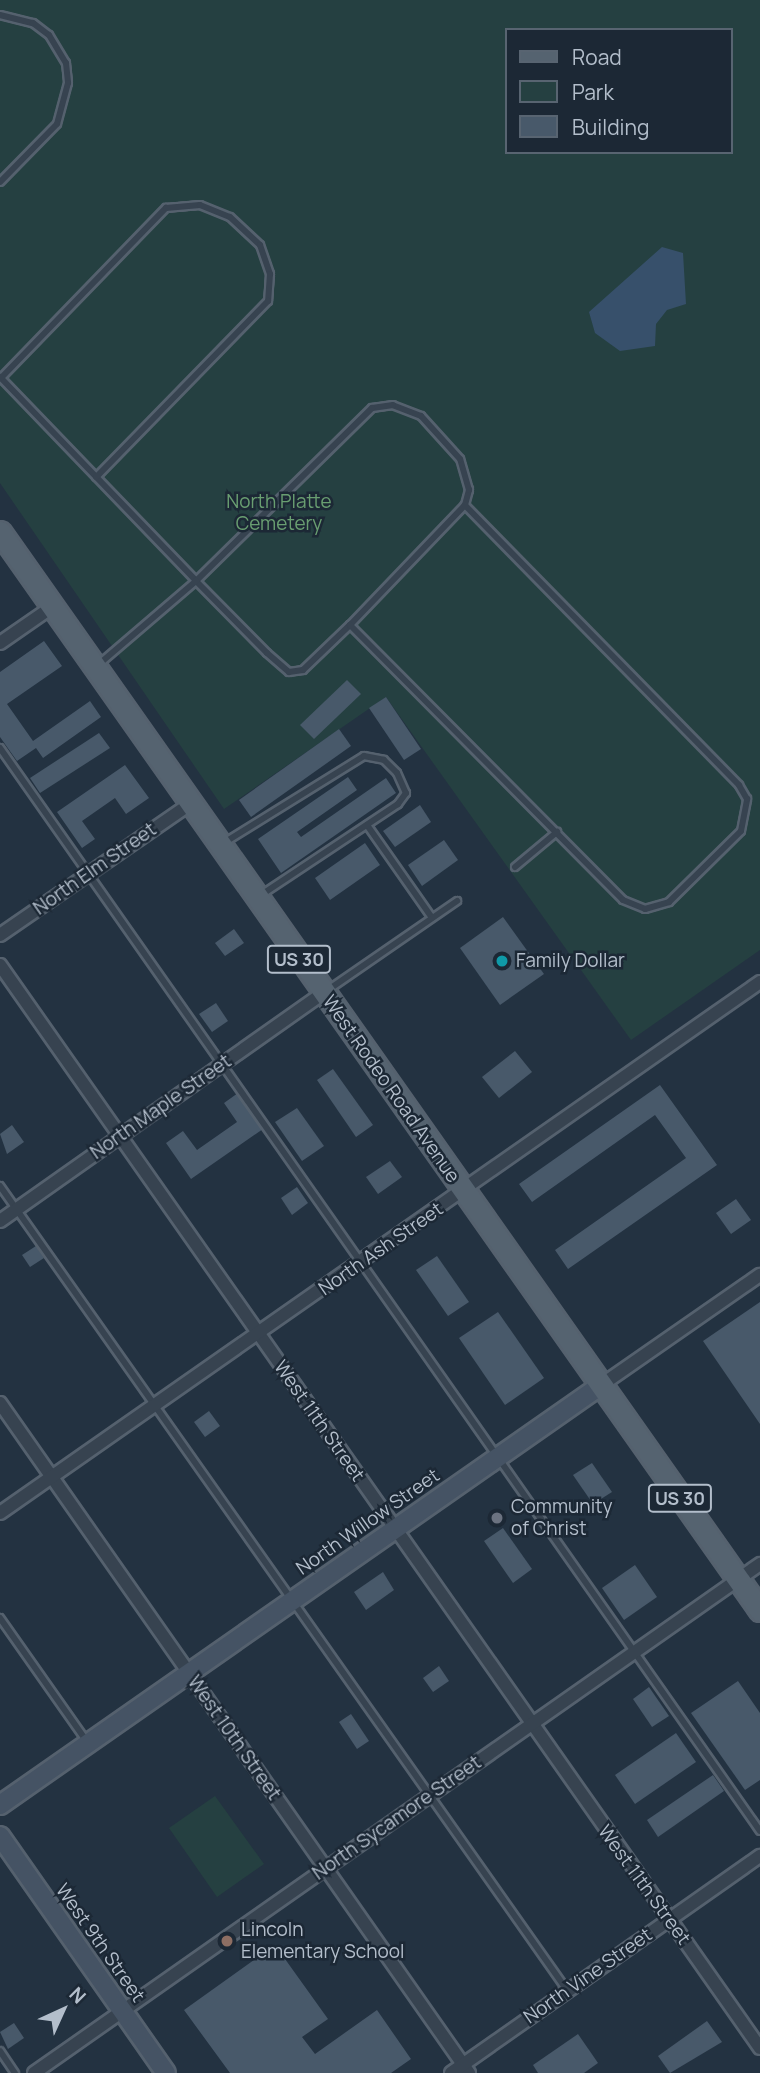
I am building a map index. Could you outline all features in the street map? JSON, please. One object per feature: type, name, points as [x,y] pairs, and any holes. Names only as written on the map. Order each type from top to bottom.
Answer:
[{"type":"main road","name":"West Rodeo Road Avenue","points":[[0,532],[760,1611]]},
{"type":"main road","name":"North Willow Street","points":[[0,1805],[600,1386]]},
{"type":"main road","name":"West 9th Street","points":[[0,1836],[166,2073]]},
{"type":"street","points":[[0,643],[52,607]]},
{"type":"street","name":"North Elm Street","points":[[0,935],[190,804]]},
{"type":"street","name":"West 11th Street","points":[[0,965],[760,2048]]},
{"type":"street","name":"North Ash Street","points":[[0,1513],[760,982]]},
{"type":"street","name":"North Maple Street","points":[[0,1221],[323,993]]},
{"type":"street","name":"North Willow Street","points":[[600,1386],[760,1275]]},
{"type":"street","name":"West 10th Street","points":[[0,1403],[466,2069]]},
{"type":"street","name":"North Sycamore Street","points":[[34,2073],[760,1564]]},
{"type":"street","name":"North Vine Street","points":[[451,2073],[466,2069],[567,1990],[760,1856]]},
{"type":"lane","points":[[0,15],[33,23],[49,35],[66,63],[68,83],[57,124],[0,182]]},
{"type":"lane","points":[[95,668],[197,581],[372,408],[393,405],[442,432],[460,459],[469,490],[465,505],[350,625],[303,670],[289,672],[197,581],[96,477],[1,378],[166,208],[200,205],[230,217],[260,245],[270,274],[268,301],[96,477]]},
{"type":"lane","points":[[350,625],[623,900],[645,909],[669,902],[741,831],[747,799],[465,505]]},
{"type":"lane","points":[[0,748],[224,1063],[360,1263],[760,1831]]},
{"type":"lane","points":[[219,846],[364,756],[384,760],[405,793],[367,825],[256,898]]},
{"type":"lane","points":[[367,825],[432,918]]},
{"type":"lane","points":[[515,867],[557,832]]},
{"type":"lane","points":[[323,993],[457,901]]},
{"type":"lane","points":[[0,1186],[567,1990]]},
{"type":"lane","points":[[0,1618],[88,1743]]},
{"type":"lane","points":[[0,2051],[15,2073]]},
{"type":"green space","name":"North Platte Cemetery","points":[[0,0],[760,0],[760,950],[631,1040],[386,697],[224,809],[0,483]]},
{"type":"green space","points":[[215,1796],[264,1864],[217,1897],[169,1828]]},
{"type":"water","points":[[662,247],[683,253],[686,304],[667,310],[656,324],[655,346],[620,351],[595,333],[589,312]]},
{"type":"building","points":[[44,641],[62,666],[7,704],[33,741],[90,701],[101,717],[43,758],[36,748],[17,761],[0,737],[0,672]]},
{"type":"building","points":[[347,680],[361,694],[314,739],[300,725]]},
{"type":"building","points":[[386,697],[421,749],[404,760],[369,708]]},
{"type":"building","points":[[339,729],[351,746],[251,817],[239,800]]},
{"type":"building","points":[[99,733],[110,748],[40,793],[30,778]]},
{"type":"building","points":[[125,765],[149,798],[126,814],[115,798],[82,821],[95,839],[82,848],[57,812]]},
{"type":"building","points":[[348,777],[357,790],[297,832],[301,837],[386,778],[396,793],[281,873],[258,839]]},
{"type":"building","points":[[420,805],[431,822],[395,847],[383,831]]},
{"type":"building","points":[[444,840],[458,860],[422,886],[408,865]]},
{"type":"building","points":[[365,843],[380,865],[330,900],[315,878]]},
{"type":"building","name":"Family Dollar","points":[[503,917],[544,974],[500,1005],[460,948]]},
{"type":"building","points":[[234,929],[244,943],[225,956],[215,943]]},
{"type":"building","points":[[216,1003],[228,1021],[212,1032],[199,1014]]},
{"type":"building","points":[[515,1051],[532,1072],[499,1098],[482,1077]]},
{"type":"building","points":[[333,1069],[373,1125],[356,1137],[317,1080]]},
{"type":"building","points":[[660,1085],[717,1165],[568,1269],[555,1250],[686,1158],[655,1115],[532,1202],[519,1184]]},
{"type":"building","points":[[238,1093],[263,1129],[191,1179],[166,1143],[183,1131],[197,1150],[237,1122],[224,1103]]},
{"type":"building","points":[[297,1108],[324,1146],[302,1161],[275,1122]]},
{"type":"building","points":[[12,1125],[24,1142],[7,1154],[0,1134]]},
{"type":"building","points":[[390,1161],[402,1177],[378,1194],[366,1177]]},
{"type":"building","points":[[297,1187],[308,1203],[292,1215],[281,1198]]},
{"type":"building","points":[[736,1199],[751,1220],[731,1234],[716,1213]]},
{"type":"building","points":[[36,1246],[44,1258],[30,1267],[22,1255]]},
{"type":"building","points":[[437,1256],[469,1302],[448,1316],[416,1270]]},
{"type":"building","points":[[760,1302],[760,1424],[703,1341]]},
{"type":"building","points":[[498,1312],[544,1378],[505,1405],[459,1338]]},
{"type":"building","points":[[209,1411],[220,1426],[205,1437],[194,1422]]},
{"type":"building","points":[[592,1463],[612,1492],[593,1504],[573,1475]]},
{"type":"building","points":[[503,1528],[532,1569],[513,1583],[484,1541]]},
{"type":"building","points":[[635,1565],[657,1597],[624,1620],[602,1588]]},
{"type":"building","points":[[383,1572],[394,1590],[366,1610],[354,1592]]},
{"type":"building","points":[[439,1666],[449,1681],[433,1692],[423,1678]]},
{"type":"building","points":[[738,1681],[760,1713],[760,1780],[745,1790],[691,1713]]},
{"type":"building","points":[[649,1687],[669,1716],[652,1727],[633,1699]]},
{"type":"building","points":[[351,1714],[369,1741],[357,1749],[339,1722]]},
{"type":"building","points":[[676,1733],[696,1762],[635,1804],[615,1775]]},
{"type":"building","points":[[713,1775],[724,1791],[658,1837],[647,1820]]},
{"type":"building","points":[[275,1945],[328,2019],[302,2037],[315,2054],[377,2010],[411,2059],[391,2073],[230,2073],[184,2010]]},
{"type":"building","points":[[707,2021],[722,2042],[670,2073],[658,2056]]},
{"type":"building","points":[[14,2023],[24,2038],[8,2049],[0,2032]]},
{"type":"building","points":[[578,2034],[598,2063],[584,2073],[538,2073],[533,2065]]},
{"type":"place","name":"Family Dollar","points":[[502,961]]},
{"type":"place","name":"Community of Christ","points":[[497,1518]]},
{"type":"place","name":"Lincoln Elementary School","points":[[227,1941]]}]
